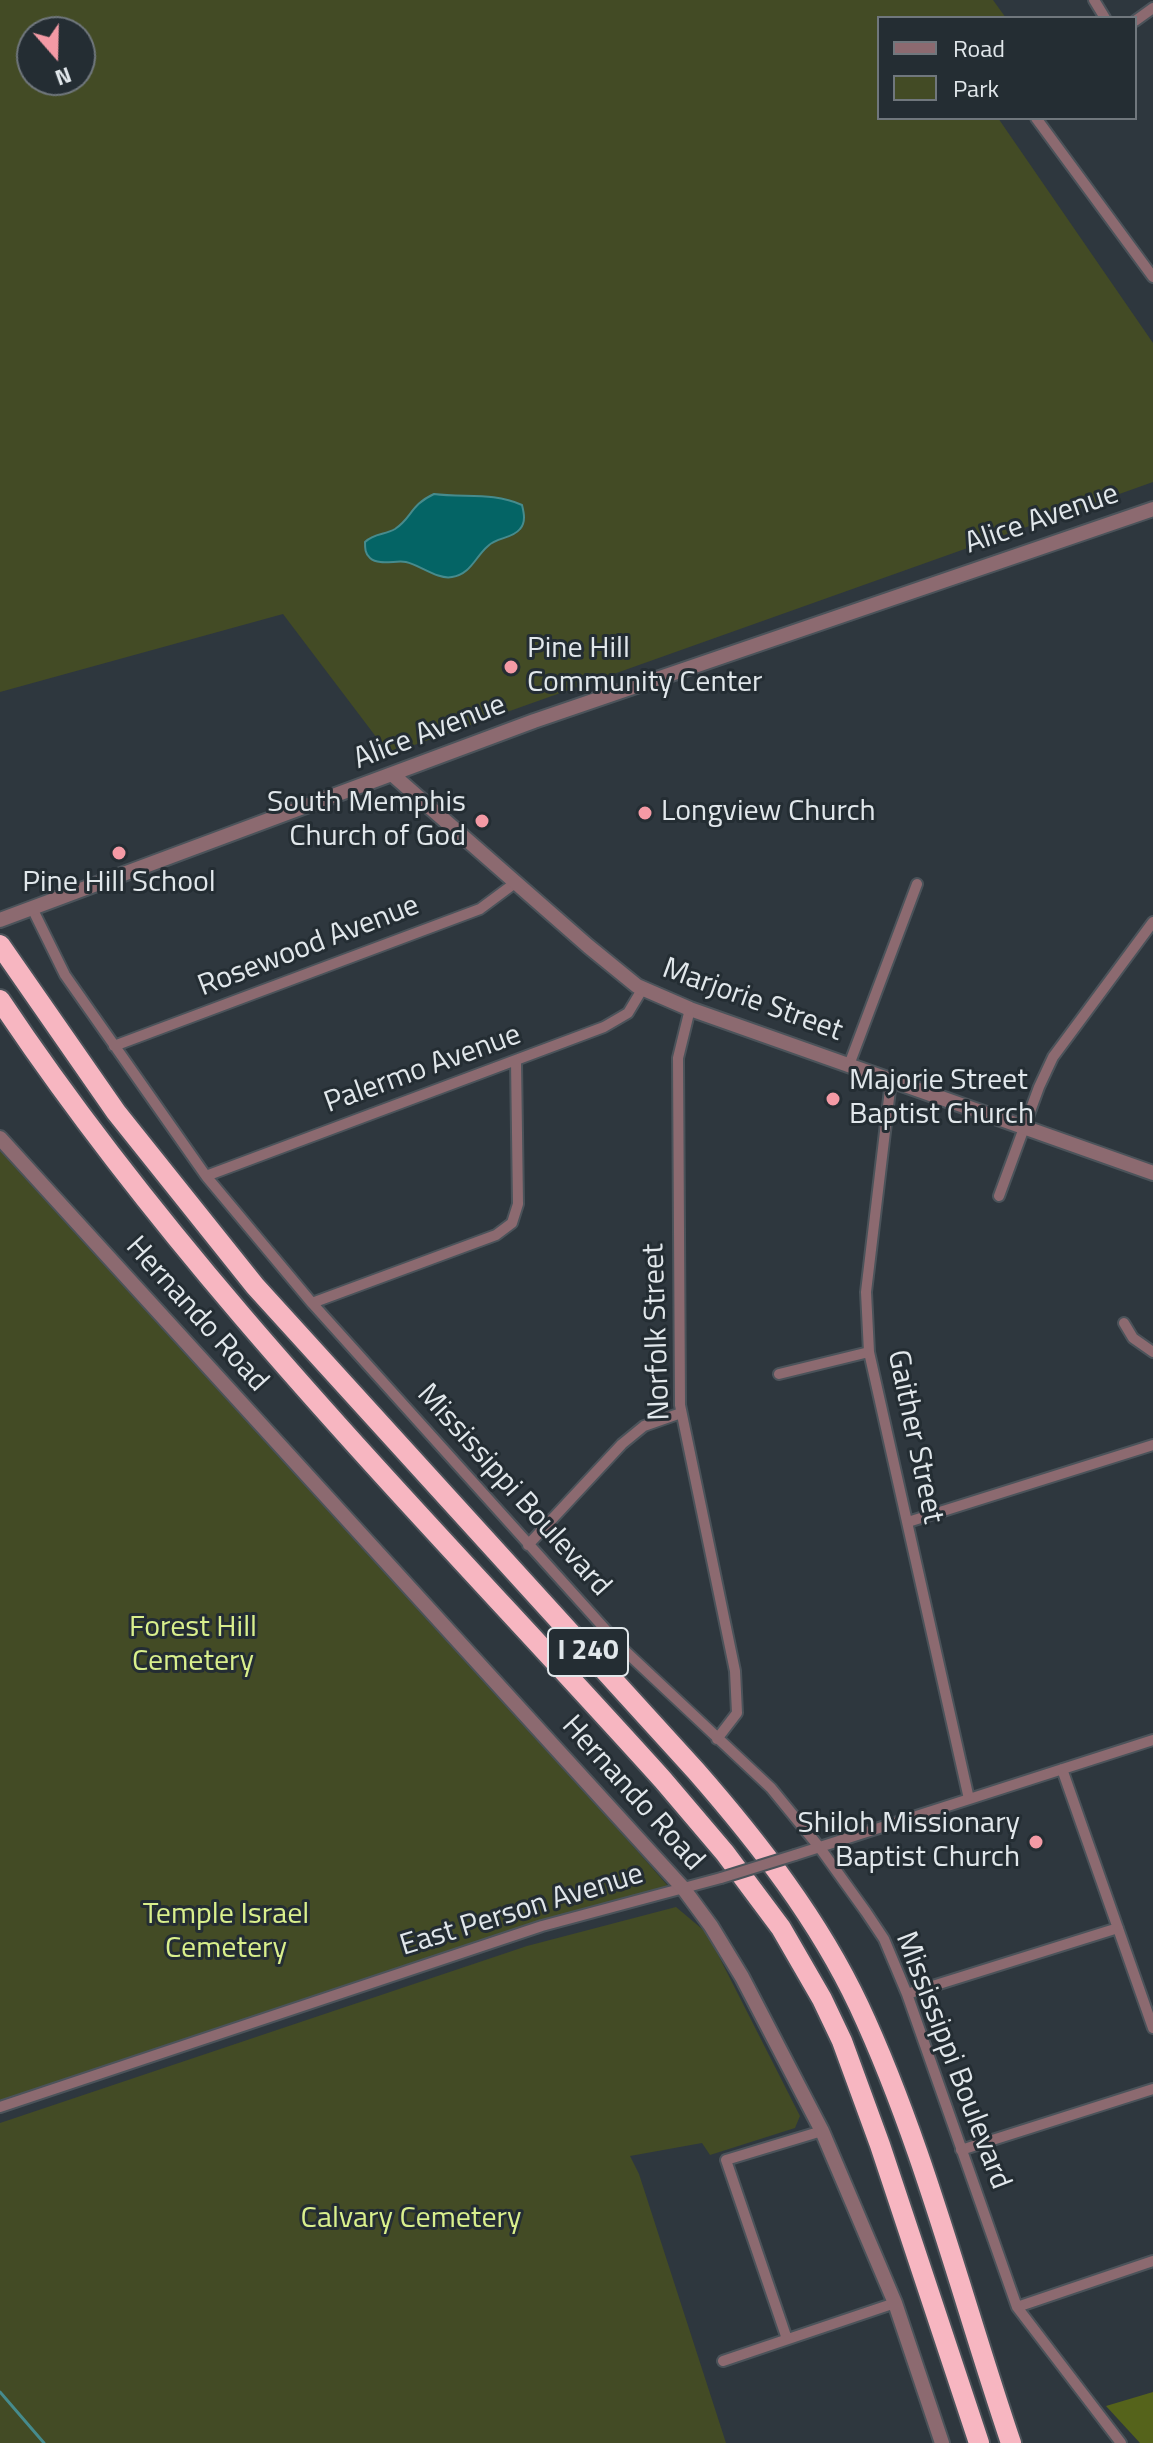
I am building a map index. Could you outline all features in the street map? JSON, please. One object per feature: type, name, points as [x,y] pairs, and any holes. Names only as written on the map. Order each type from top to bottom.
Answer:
[{"type":"highway","name":"I 240","points":[[3,950],[116,1112],[255,1286],[688,1762],[785,1882],[842,1973],[876,2048],[921,2169],[1011,2443]]},
{"type":"highway","name":"I 240","points":[[0,1000],[75,1107],[235,1307],[663,1780],[725,1853],[781,1928],[822,1999],[859,2084],[979,2443]]},
{"type":"street","points":[[1037,120],[1153,277]]},
{"type":"street","name":"Alice Avenue","points":[[0,920],[534,721],[1153,509]]},
{"type":"street","name":"Marjorie Street","points":[[393,775],[588,946],[643,988],[690,1009],[1153,1173]]},
{"type":"street","name":"Rosewood Avenue","points":[[114,1046],[480,909],[515,883]]},
{"type":"street","points":[[849,1065],[917,884]]},
{"type":"street","name":"Mississippi Boulevard","points":[[32,908],[65,975],[206,1176],[312,1303],[623,1649],[771,1788],[820,1848],[884,1939],[907,1994],[1017,2307],[1121,2443]]},
{"type":"street","points":[[999,1196],[1053,1057],[1153,922]]},
{"type":"street","name":"Palermo Avenue","points":[[206,1176],[617,1021],[628,1013],[643,988]]},
{"type":"street","name":"Norfolk Street","points":[[690,1009],[678,1058],[681,1413],[735,1671],[737,1713],[717,1739]]},
{"type":"street","points":[[312,1303],[490,1237],[512,1223],[518,1204],[516,1061]]},
{"type":"street","name":"Gaither Street","points":[[891,1081],[866,1292],[869,1352],[969,1799]]},
{"type":"street","name":"Hernando Road","points":[[0,1138],[683,1888],[711,1926],[742,1977],[822,2131],[895,2303],[942,2443]]},
{"type":"street","points":[[1124,1323],[1133,1338],[1153,1352]]},
{"type":"street","points":[[779,1374],[869,1352]]},
{"type":"street","points":[[528,1545],[622,1444],[644,1426],[681,1413]]},
{"type":"street","points":[[908,1522],[1153,1445]]},
{"type":"street","name":"East Person Avenue","points":[[0,2107],[542,1926],[820,1848],[1153,1740]]},
{"type":"street","points":[[1062,1769],[1153,2028]]},
{"type":"street","points":[[907,1994],[1118,1928]]},
{"type":"street","points":[[961,2150],[1153,2089]]},
{"type":"street","points":[[787,2339],[726,2160],[822,2131]]},
{"type":"street","points":[[1017,2307],[1153,2261]]},
{"type":"street","points":[[723,2361],[895,2303]]},
{"type":"green space","points":[[0,0],[993,0],[1005,16],[877,16],[877,120],[999,120],[1153,343],[1153,482],[389,754],[283,614],[0,692]]},
{"type":"green space","name":"Forest Hill Cemetery","points":[[0,1145],[538,1738],[668,1886],[0,2102]]},
{"type":"green space","name":"Calvary Cemetery","points":[[676,1907],[707,1933],[800,2116],[795,2128],[710,2155],[702,2143],[630,2156],[639,2174],[726,2443],[0,2443],[0,2123],[527,1946]]},
{"type":"green space","points":[[1153,2392],[1153,2443],[1140,2443],[1106,2406]]},
{"type":"water","points":[[434,494],[511,501],[522,505],[523,523],[517,532],[488,546],[464,572],[452,577],[441,576],[406,562],[378,562],[368,556],[365,542],[395,529],[420,503]]},
{"type":"waterway","points":[[0,2392],[44,2443]]},
{"type":"place","name":"Pine Hill Community Center","points":[[511,667]]},
{"type":"place","name":"Longview Church","points":[[645,813]]},
{"type":"place","name":"South Memphis Church of God","points":[[482,821]]},
{"type":"place","name":"Pine Hill School","points":[[119,853]]},
{"type":"place","name":"Majorie Street Baptist Church","points":[[833,1099]]},
{"type":"place","name":"Shiloh Missionary Baptist Church","points":[[1036,1842]]},
{"type":"park label","name":"Temple Israel Cemetery","points":[[226,1933]]}]
